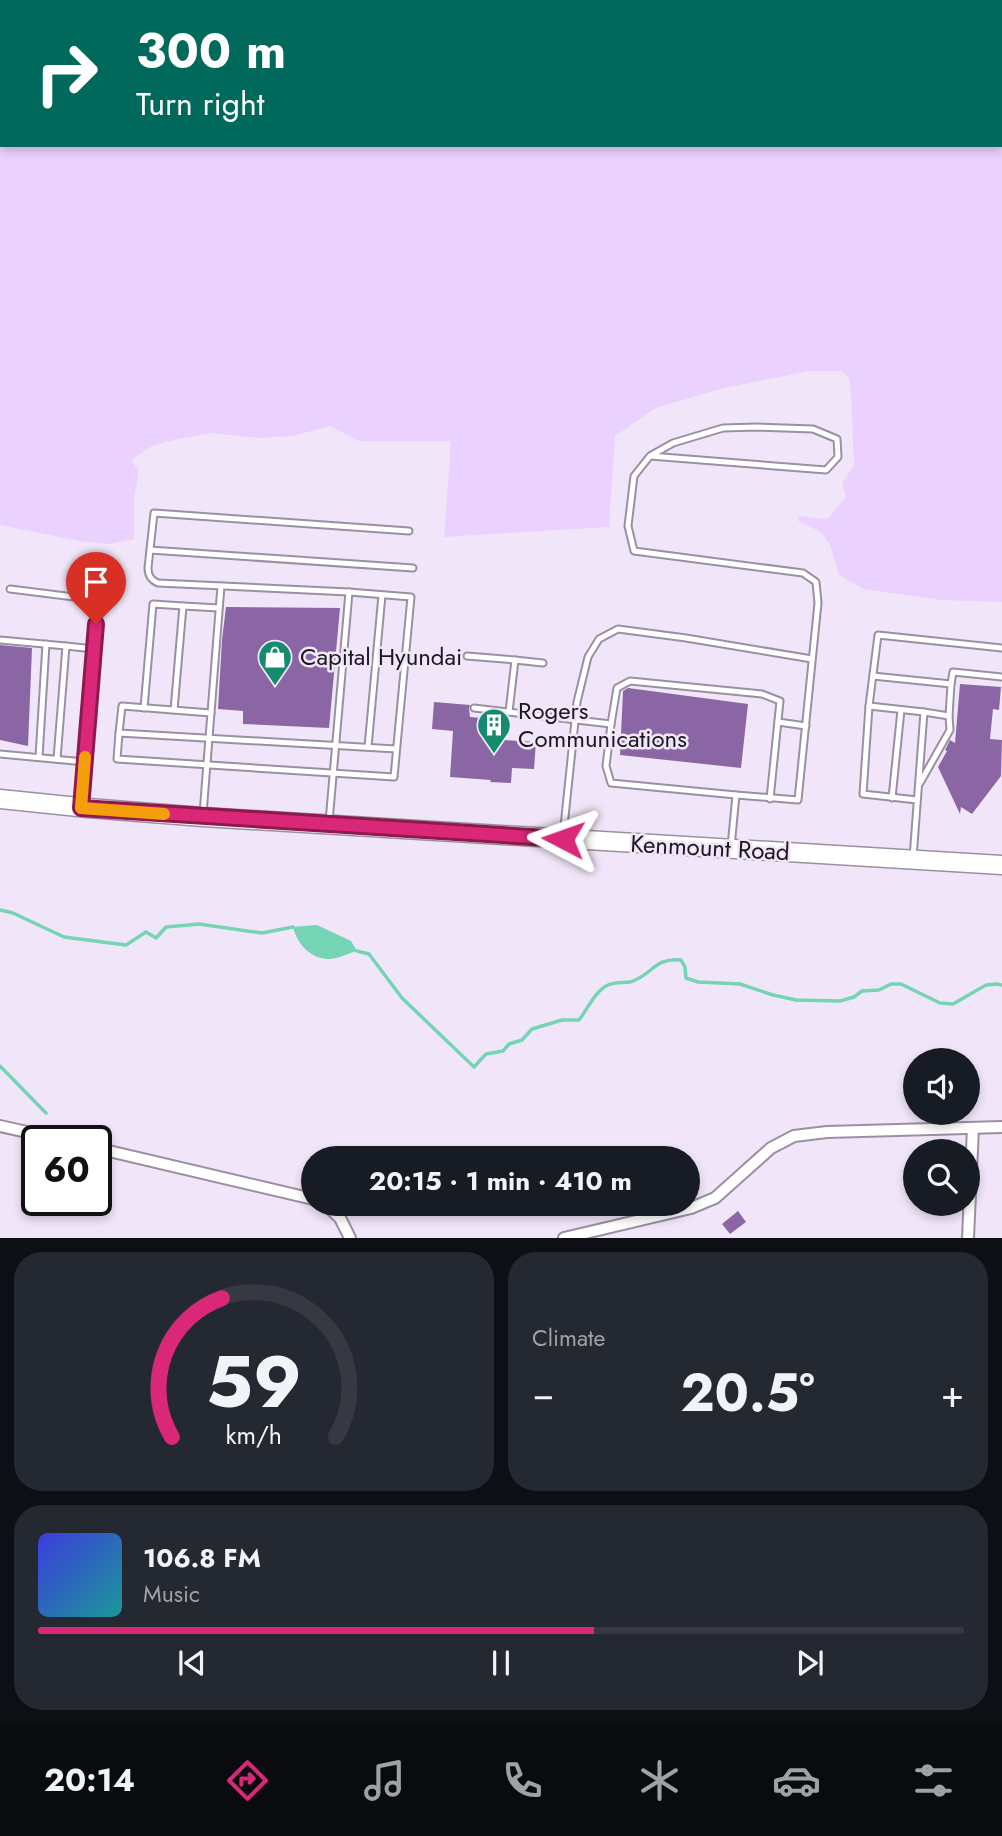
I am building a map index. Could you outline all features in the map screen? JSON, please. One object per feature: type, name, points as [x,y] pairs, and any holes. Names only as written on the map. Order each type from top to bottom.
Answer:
[{"type":"main road","name":"Kenmount Road","points":[[0,799],[203,817],[1002,865]]},
{"type":"street","points":[[0,1126],[21,1131]]},
{"type":"street","points":[[564,1237],[707,1203],[771,1149],[794,1136],[827,1132],[1002,1127]]},
{"type":"street","points":[[968,1237],[973,1128]]},
{"type":"street","points":[[112,1152],[301,1196]]},
{"type":"street","points":[[337,1216],[350,1237]]},
{"type":"street","points":[[620,1225],[620,1237]]},
{"type":"lane","points":[[650,456],[826,470],[838,457],[838,439],[813,429],[723,428],[673,443],[650,456],[634,476],[628,526],[634,551],[803,573],[816,582],[818,603],[798,800],[770,799],[611,783],[607,766],[617,688],[630,681],[762,694],[780,701],[770,799]]},
{"type":"lane","points":[[212,713],[122,706],[117,759],[394,777],[411,597],[158,583],[148,574],[154,513],[409,531]]},
{"type":"lane","points":[[150,550],[413,568]]},
{"type":"lane","points":[[203,817],[221,586]]},
{"type":"lane","points":[[10,589],[98,600],[81,808]]},
{"type":"lane","points":[[329,825],[349,592]]},
{"type":"lane","points":[[368,747],[382,595]]},
{"type":"lane","points":[[144,708],[153,604],[219,608]]},
{"type":"lane","points":[[174,710],[183,606]]},
{"type":"lane","points":[[563,839],[576,702],[588,657],[599,639],[618,629],[812,659]]},
{"type":"lane","points":[[917,800],[863,794],[869,706],[878,635],[1002,648]]},
{"type":"lane","points":[[0,640],[93,649]]},
{"type":"lane","points":[[39,757],[46,644]]},
{"type":"lane","points":[[57,759],[66,646]]},
{"type":"lane","points":[[467,656],[543,663]]},
{"type":"lane","points":[[509,712],[515,660]]},
{"type":"lane","points":[[918,786],[950,730],[953,672],[1002,677]]},
{"type":"lane","points":[[873,676],[951,684]]},
{"type":"lane","points":[[869,706],[949,716]]},
{"type":"lane","points":[[474,708],[611,724]]},
{"type":"lane","points":[[892,798],[901,710]]},
{"type":"lane","points":[[912,859],[924,712]]},
{"type":"lane","points":[[778,722],[806,726]]},
{"type":"lane","points":[[119,733],[396,750]]},
{"type":"lane","points":[[0,754],[85,762]]},
{"type":"lane","points":[[731,849],[736,795]]},
{"type":"shaded area","points":[[0,147],[1002,147],[1002,602],[942,600],[863,589],[839,575],[830,545],[822,533],[797,520],[799,516],[827,519],[846,497],[842,483],[854,465],[850,380],[842,371],[808,371],[720,389],[656,408],[615,436],[609,527],[444,537],[451,441],[359,441],[330,426],[293,436],[258,438],[212,433],[152,446],[131,460],[139,471],[134,500],[134,539],[109,544],[79,541],[0,525]]},
{"type":"shaded area","points":[[317,925],[351,941],[357,951],[329,959],[310,953],[301,944],[293,927]]},
{"type":"building","name":"Capital Hyundai","points":[[226,607],[340,608],[329,728],[243,724],[243,711],[218,709]]},
{"type":"building","points":[[0,645],[32,648],[28,746],[0,740]]},
{"type":"building","points":[[960,684],[1001,687],[999,710],[993,709],[990,739],[1002,740],[1001,776],[972,814],[961,807],[960,814],[938,767],[950,740],[955,743]]},
{"type":"building","points":[[628,688],[748,704],[741,768],[620,755],[623,691]]},
{"type":"building","name":"Rogers Communications","points":[[434,702],[470,705],[470,717],[505,720],[504,740],[536,742],[534,769],[512,768],[511,783],[450,777],[453,731],[432,729]]},
{"type":"building","points":[[738,1211],[746,1222],[730,1234],[722,1224]]},
{"type":"waterway","points":[[0,910],[13,913],[64,937],[126,945],[146,932],[156,938],[166,927],[199,924],[262,933],[293,927]]},
{"type":"waterway","points":[[357,951],[369,954],[402,998],[474,1067],[486,1054],[503,1051],[509,1044],[522,1040],[532,1029],[562,1020],[579,1020],[603,988],[637,979],[665,961],[681,960],[686,978],[698,982],[740,984],[796,1000],[840,1001],[854,997],[862,991],[901,984],[940,1003],[953,1004],[986,985],[1002,985]]},
{"type":"waterway","points":[[0,1066],[46,1113]]},
{"type":"slow traffic","points":[[85,757],[81,808],[164,814]]},
{"type":"place","name":"Capital Hyundai","points":[[275,687]]},
{"type":"place","name":"Rogers Communications","points":[[494,755]]},
{"type":"route","points":[[96,624],[81,808],[563,839]]}]
